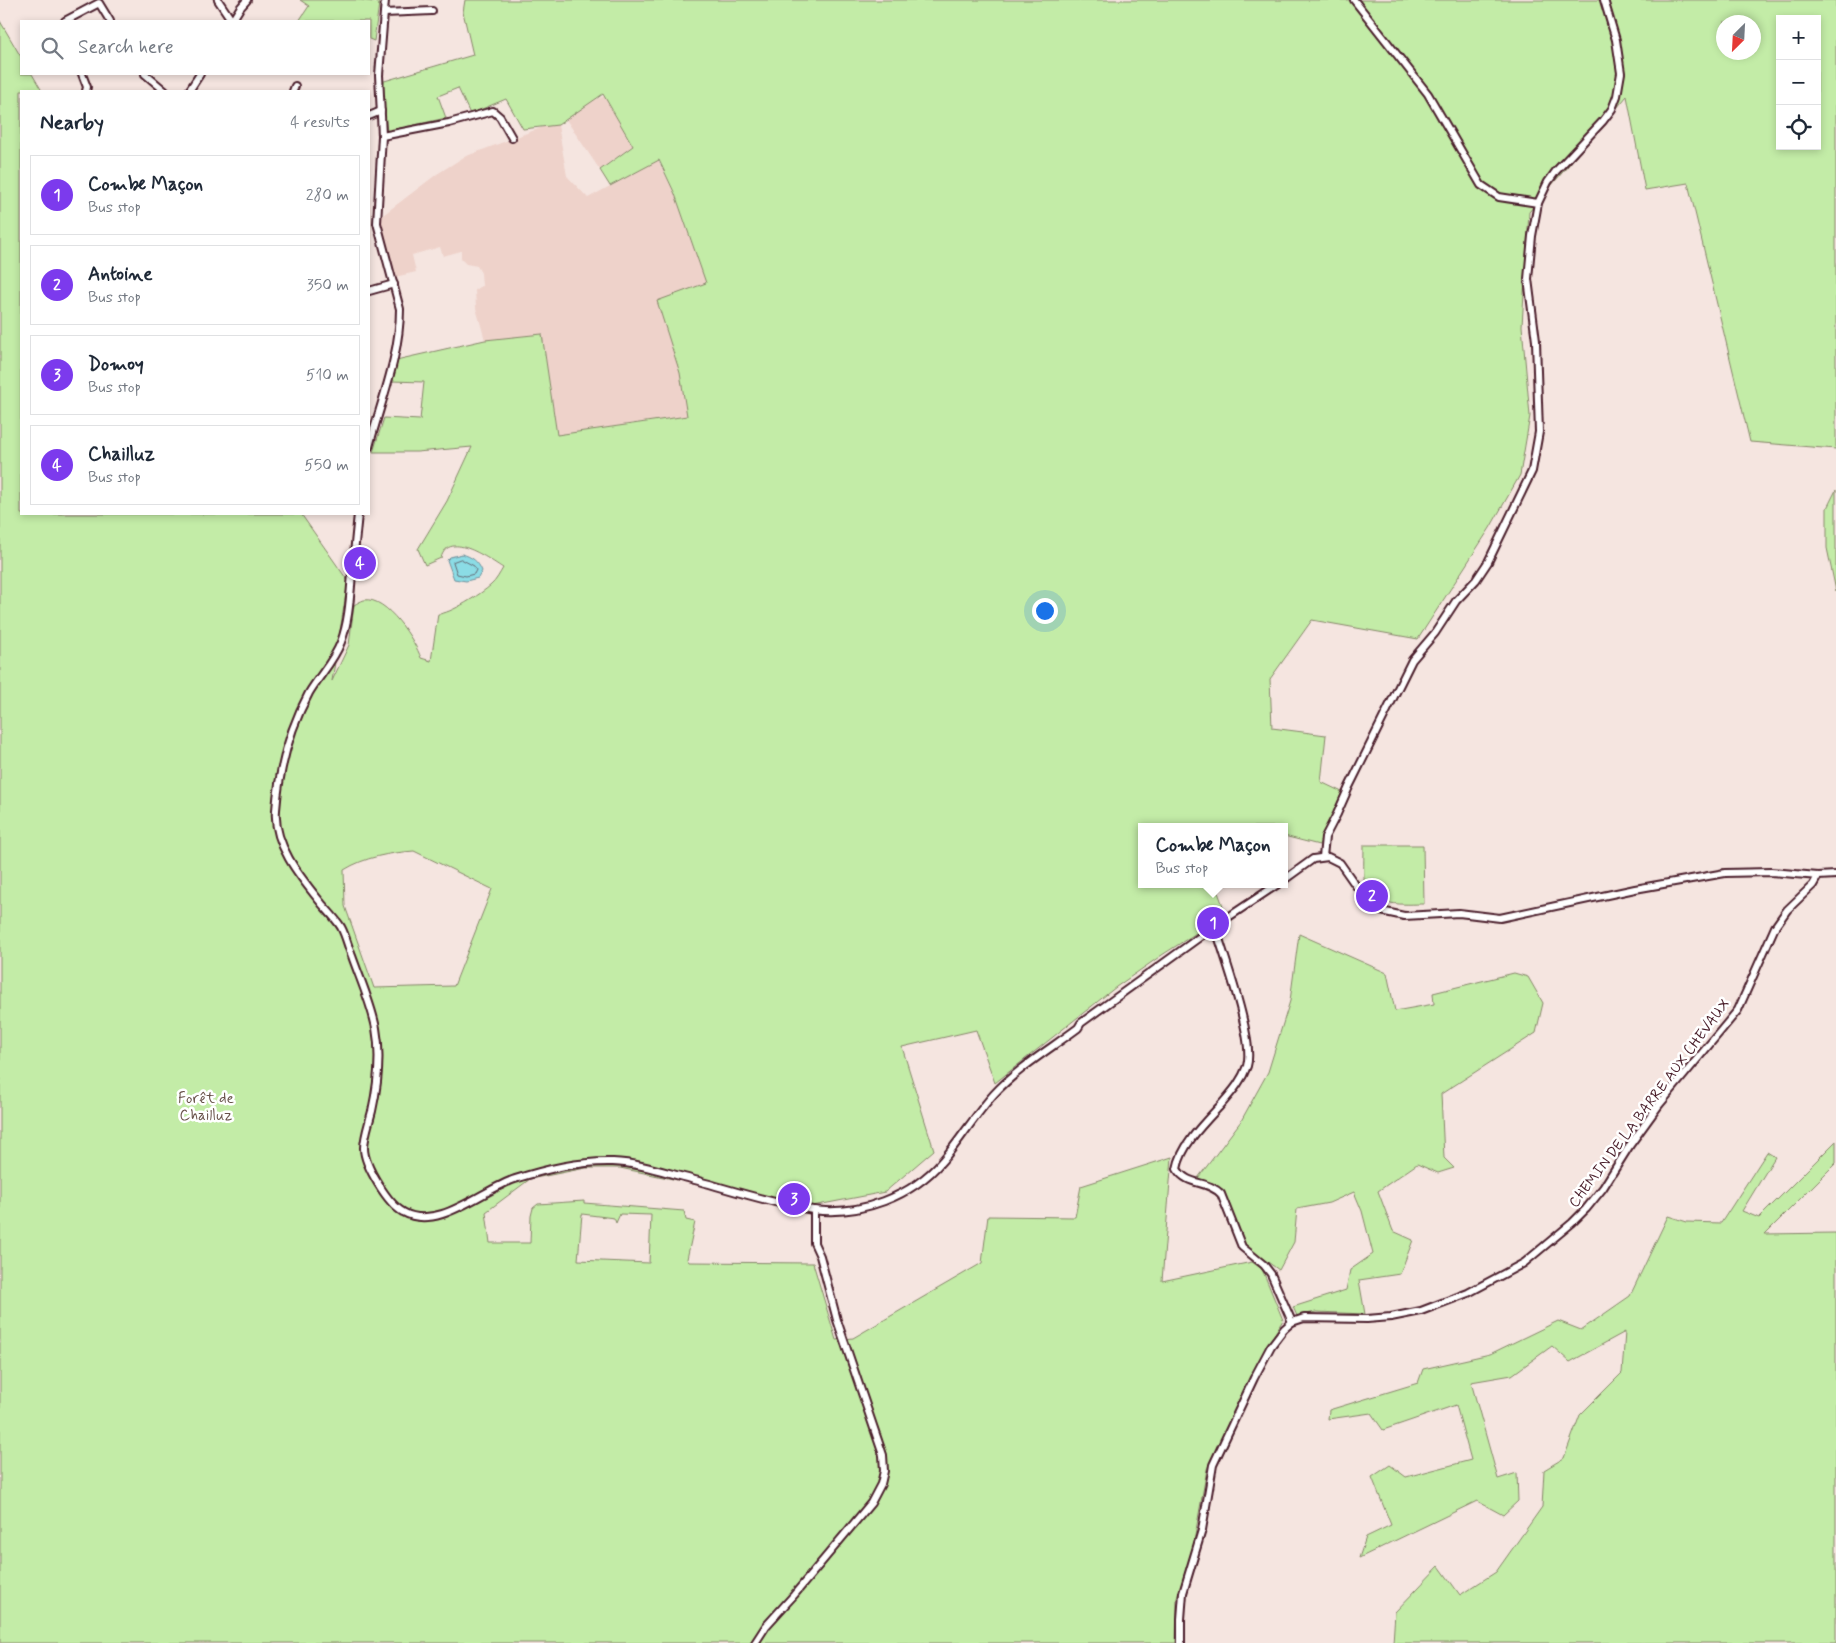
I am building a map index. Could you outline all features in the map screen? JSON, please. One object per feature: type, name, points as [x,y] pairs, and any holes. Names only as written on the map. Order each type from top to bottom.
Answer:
[{"type":"street","points":[[218,0],[231,20]]},
{"type":"street","points":[[233,20],[247,0]]},
{"type":"street","points":[[370,442],[396,349],[400,309],[377,222],[382,136],[379,75],[385,0]]},
{"type":"street","points":[[1354,0],[1428,94],[1480,185],[1499,197],[1538,202]]},
{"type":"street","points":[[1323,857],[1325,837],[1338,814],[1349,787],[1412,660],[1435,633],[1456,601],[1476,580],[1488,562],[1532,471],[1539,432],[1536,341],[1528,279],[1532,236],[1538,202],[1556,171],[1603,121],[1612,109],[1617,96],[1621,73],[1616,40],[1604,0]]},
{"type":"street","points":[[67,20],[99,3],[109,20]]},
{"type":"street","points":[[384,13],[432,11]]},
{"type":"street","points":[[82,75],[86,90]]},
{"type":"street","points":[[146,75],[164,90]]},
{"type":"street","points":[[190,90],[199,75]]},
{"type":"street","points":[[370,116],[381,111]]},
{"type":"street","points":[[382,136],[449,123],[493,111],[500,117],[512,138]]},
{"type":"street","points":[[370,291],[394,284]]},
{"type":"street","points":[[358,515],[348,615],[335,656],[306,699],[292,732],[279,785],[275,821],[291,862],[305,884],[341,928],[376,1026],[379,1055],[374,1099],[364,1150],[376,1181],[387,1197],[403,1212],[418,1217],[438,1215],[456,1209],[512,1179],[576,1164],[609,1162],[653,1168],[750,1195],[814,1210],[859,1208],[900,1195],[940,1164],[983,1107],[1017,1073],[1078,1028],[1081,1023],[1215,926],[1272,888]]},
{"type":"street","points":[[1288,877],[1313,859],[1323,857],[1335,859],[1373,907],[1381,911],[1404,916],[1459,912],[1500,918],[1635,889],[1725,874],[1771,872],[1818,876],[1836,875]]},
{"type":"street","name":"CHEMIN DE LA BARRE AUX CHEVAUX","points":[[1292,1322],[1304,1318],[1375,1319],[1421,1311],[1468,1294],[1524,1262],[1572,1223],[1603,1188],[1630,1145],[1659,1105],[1738,1010],[1775,927],[1787,910],[1813,885],[1818,876]]},
{"type":"street","points":[[1181,1643],[1180,1619],[1184,1593],[1202,1530],[1213,1465],[1246,1393],[1271,1346],[1292,1322],[1271,1274],[1264,1265],[1242,1247],[1221,1194],[1215,1188],[1186,1179],[1177,1169],[1178,1162],[1188,1144],[1241,1080],[1249,1055],[1248,1041],[1241,1012],[1215,926]]},
{"type":"street","points":[[755,1643],[766,1626],[871,1502],[882,1484],[884,1471],[883,1455],[837,1320],[820,1256],[814,1243],[814,1210]]},
{"type":"shaded area","points":[[605,96],[633,146],[600,170],[565,118],[590,101]]},
{"type":"shaded area","points":[[548,125],[558,125],[567,176],[588,198],[658,160],[675,194],[707,284],[680,373],[687,416],[557,435],[542,334],[485,340],[476,308],[475,290],[482,286],[481,273],[477,266],[466,264],[461,259],[461,251],[443,256],[440,247],[412,255],[416,272],[395,277],[382,227],[381,217],[383,215],[437,174],[464,157]]},
{"type":"green space","points":[[300,0],[360,0],[379,3],[374,41],[370,39],[370,20],[300,20],[309,6]]},
{"type":"green space","name":"Forêt de Chailluz","points":[[465,0],[1836,0],[1836,449],[1750,442],[1688,183],[1645,190],[1627,96],[1529,212],[1522,326],[1530,416],[1520,475],[1490,528],[1418,639],[1312,620],[1270,679],[1272,728],[1326,735],[1321,782],[1342,792],[1319,845],[1288,837],[1288,823],[1138,823],[1138,888],[1216,888],[1226,914],[1116,987],[995,1083],[976,1030],[902,1047],[934,1150],[885,1192],[807,1207],[620,1168],[586,1168],[530,1179],[486,1212],[490,1243],[530,1243],[531,1216],[533,1208],[538,1204],[584,1201],[584,1203],[684,1211],[686,1220],[695,1222],[687,1259],[689,1262],[813,1263],[836,1340],[853,1338],[982,1263],[988,1216],[1075,1217],[1081,1186],[1172,1157],[1162,1281],[1252,1262],[1262,1269],[1283,1320],[1268,1345],[1207,1469],[1193,1547],[1177,1598],[1176,1643],[0,1643],[0,21],[20,55],[20,75],[33,75],[41,90],[20,90],[20,515],[302,515],[348,581],[332,681],[349,645],[354,605],[364,600],[382,605],[399,621],[413,641],[421,658],[431,661],[438,614],[465,603],[480,593],[493,583],[503,568],[480,554],[461,546],[452,546],[445,550],[441,558],[425,565],[418,549],[447,501],[472,447],[417,452],[373,452],[384,418],[420,420],[424,382],[391,381],[396,360],[485,340],[542,334],[557,435],[687,416],[680,373],[657,301],[706,283],[675,194],[659,160],[610,186],[600,170],[633,146],[603,94],[558,125],[523,129],[506,99],[470,114],[458,88],[438,96],[446,118],[387,131],[381,82],[473,55],[463,12]],"holes":[[[414,851],[492,889],[454,986],[374,988],[345,906],[344,870],[386,854]],[[582,1214],[614,1218],[616,1223],[620,1214],[651,1215],[649,1263],[578,1260]]]},
{"type":"green space","points":[[1836,490],[1836,591],[1827,548],[1827,508]]},
{"type":"green space","points":[[1364,845],[1423,845],[1424,904],[1390,903],[1382,901],[1369,892],[1364,881]]},
{"type":"green space","points":[[1299,934],[1387,973],[1395,1011],[1434,1004],[1433,993],[1514,973],[1528,977],[1543,1003],[1536,1033],[1441,1094],[1444,1158],[1454,1168],[1438,1173],[1417,1164],[1378,1191],[1393,1231],[1413,1240],[1400,1274],[1359,1280],[1365,1314],[1316,1312],[1297,1316],[1293,1307],[1346,1290],[1350,1270],[1373,1254],[1362,1211],[1354,1192],[1329,1203],[1297,1209],[1294,1242],[1279,1270],[1245,1246],[1223,1189],[1198,1178],[1241,1121],[1268,1072],[1290,1001]]},
{"type":"green space","points":[[1836,1141],[1836,1163],[1765,1234],[1836,1233],[1836,1643],[1393,1643],[1395,1612],[1439,1566],[1460,1595],[1496,1572],[1542,1507],[1544,1470],[1564,1458],[1580,1415],[1622,1373],[1625,1332],[1570,1362],[1552,1346],[1512,1375],[1471,1382],[1498,1479],[1517,1473],[1518,1501],[1503,1515],[1477,1501],[1359,1558],[1366,1537],[1391,1525],[1372,1477],[1390,1465],[1406,1477],[1471,1460],[1456,1405],[1383,1430],[1371,1413],[1328,1419],[1329,1410],[1418,1383],[1423,1369],[1490,1354],[1558,1321],[1581,1330],[1630,1296],[1668,1216],[1687,1222],[1721,1223],[1767,1152],[1775,1157],[1742,1211],[1759,1218]]},
{"type":"water","points":[[462,554],[472,558],[479,565],[482,571],[478,578],[466,581],[454,579],[447,560],[450,557]]},
{"type":"place","name":"Chailluz","points":[[360,563]]},
{"type":"place","name":"Antoine","points":[[1372,896]]},
{"type":"place","name":"Combe Maçon","points":[[1213,923]]},
{"type":"place","name":"Domoy","points":[[794,1199]]}]
